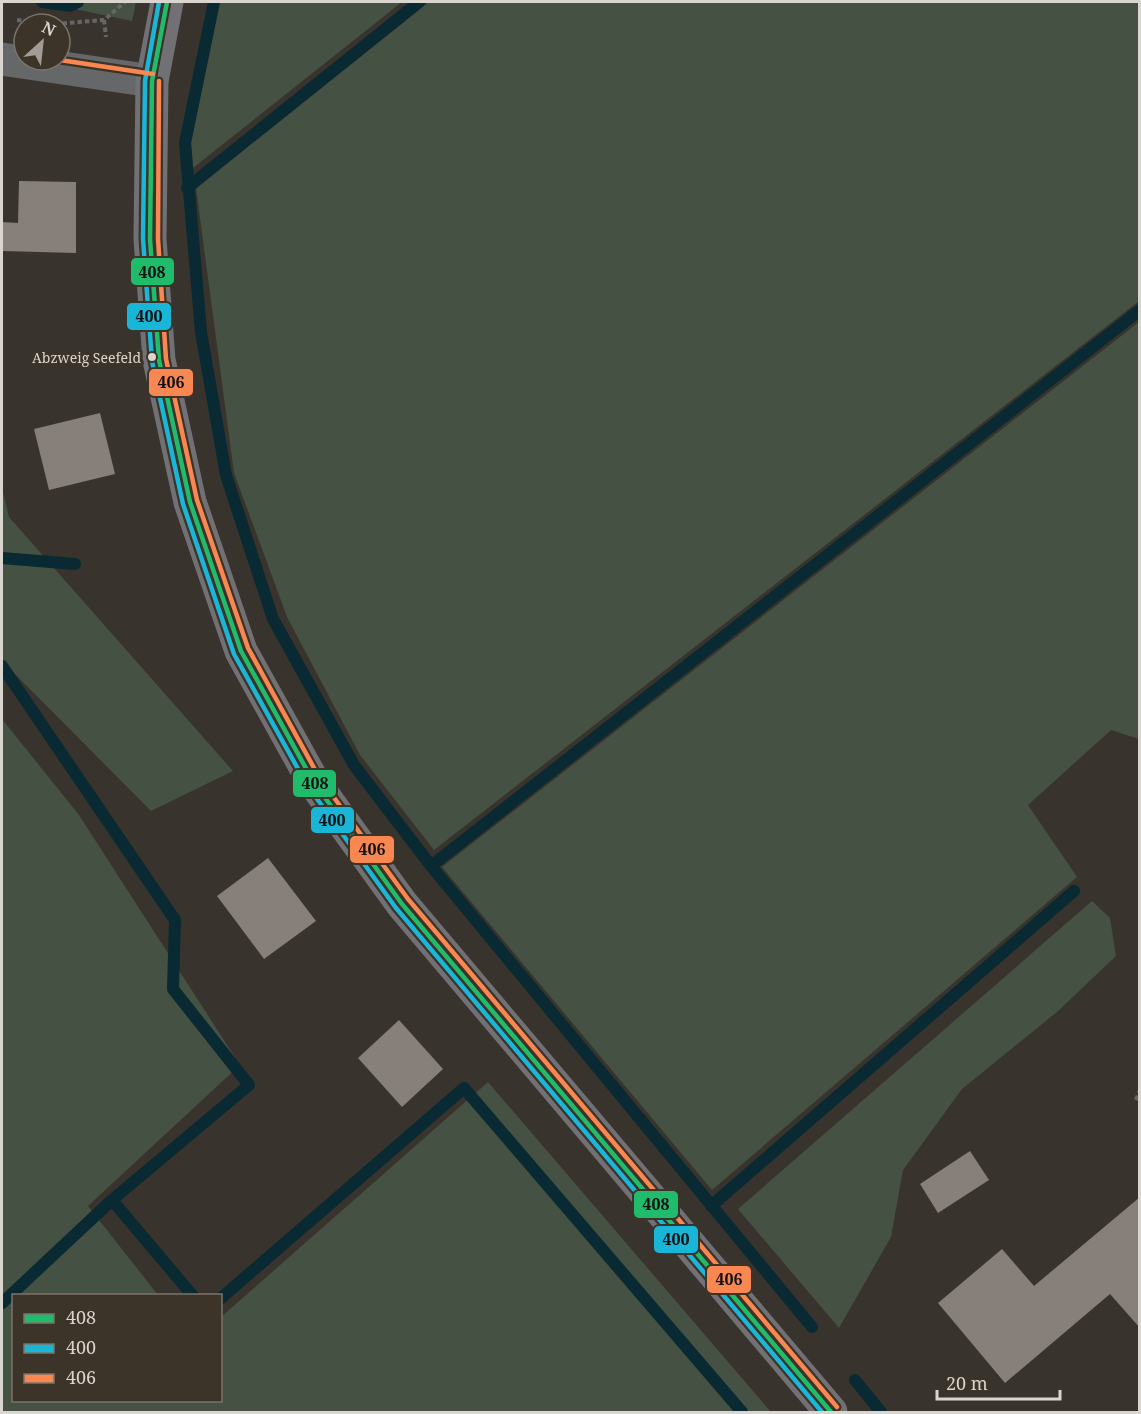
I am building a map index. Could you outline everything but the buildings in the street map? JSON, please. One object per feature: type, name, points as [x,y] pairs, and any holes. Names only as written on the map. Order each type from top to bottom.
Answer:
[{"type":"main road","points":[[167,2],[152,81],[150,239],[159,360],[190,502],[241,651],[313,782],[402,904],[831,1413]]},
{"type":"street","points":[[2,59],[152,81]]},
{"type":"path","points":[[72,23],[104,20],[125,2]]},
{"type":"path","points":[[1136,1100],[1140,1090]]},
{"type":"green space","points":[[42,2],[136,2],[132,21]]},
{"type":"green space","points":[[219,2],[402,2],[193,168],[191,141]]},
{"type":"green space","points":[[429,2],[1140,2],[1139,301],[434,850],[360,755],[287,617],[234,473],[196,188]]},
{"type":"green space","points":[[1139,322],[1139,739],[1111,730],[1028,805],[1077,877],[712,1190],[442,867]]},
{"type":"green space","points":[[2,488],[9,517],[233,771],[151,811],[2,661]]},
{"type":"green space","points":[[2,719],[79,815],[240,1065],[88,1206],[157,1294],[12,1294],[12,1402],[222,1402],[222,1316],[488,1082],[771,1412],[2,1412]]},
{"type":"green space","points":[[1092,901],[1110,918],[1116,956],[1057,1012],[962,1089],[903,1170],[891,1237],[839,1328],[738,1209]]},
{"type":"waterway","points":[[42,2],[70,6],[78,2]]},
{"type":"waterway","points":[[214,2],[185,143],[201,332],[226,475],[273,619],[354,765],[431,866],[812,1327]]},
{"type":"waterway","points":[[187,188],[419,2]]},
{"type":"waterway","points":[[431,866],[1140,310]]},
{"type":"waterway","points":[[2,558],[75,564]]},
{"type":"waterway","points":[[2,666],[175,920],[173,989],[249,1085],[112,1200],[2,1303]]},
{"type":"waterway","points":[[711,1206],[1074,891]]},
{"type":"waterway","points":[[222,1297],[464,1088],[742,1412]]},
{"type":"waterway","points":[[112,1200],[191,1294]]},
{"type":"waterway","points":[[855,1380],[881,1412]]},
{"type":"transit line","name":"400","points":[[159,2],[145,81],[143,239],[152,361],[183,504],[234,654],[307,785],[396,908],[822,1412]]},
{"type":"transit line","name":"408","points":[[167,2],[152,81],[150,239],[159,360],[190,502],[241,651],[313,781],[402,904],[831,1412]]},
{"type":"transit line","name":"406","points":[[72,62],[153,74]]},
{"type":"transit line","name":"406","points":[[159,81],[158,239],[166,359],[197,500],[248,648],[319,777],[408,899],[837,1407]]},
{"type":"place","name":"Abzweig Seefeld","points":[[152,357]]}]
